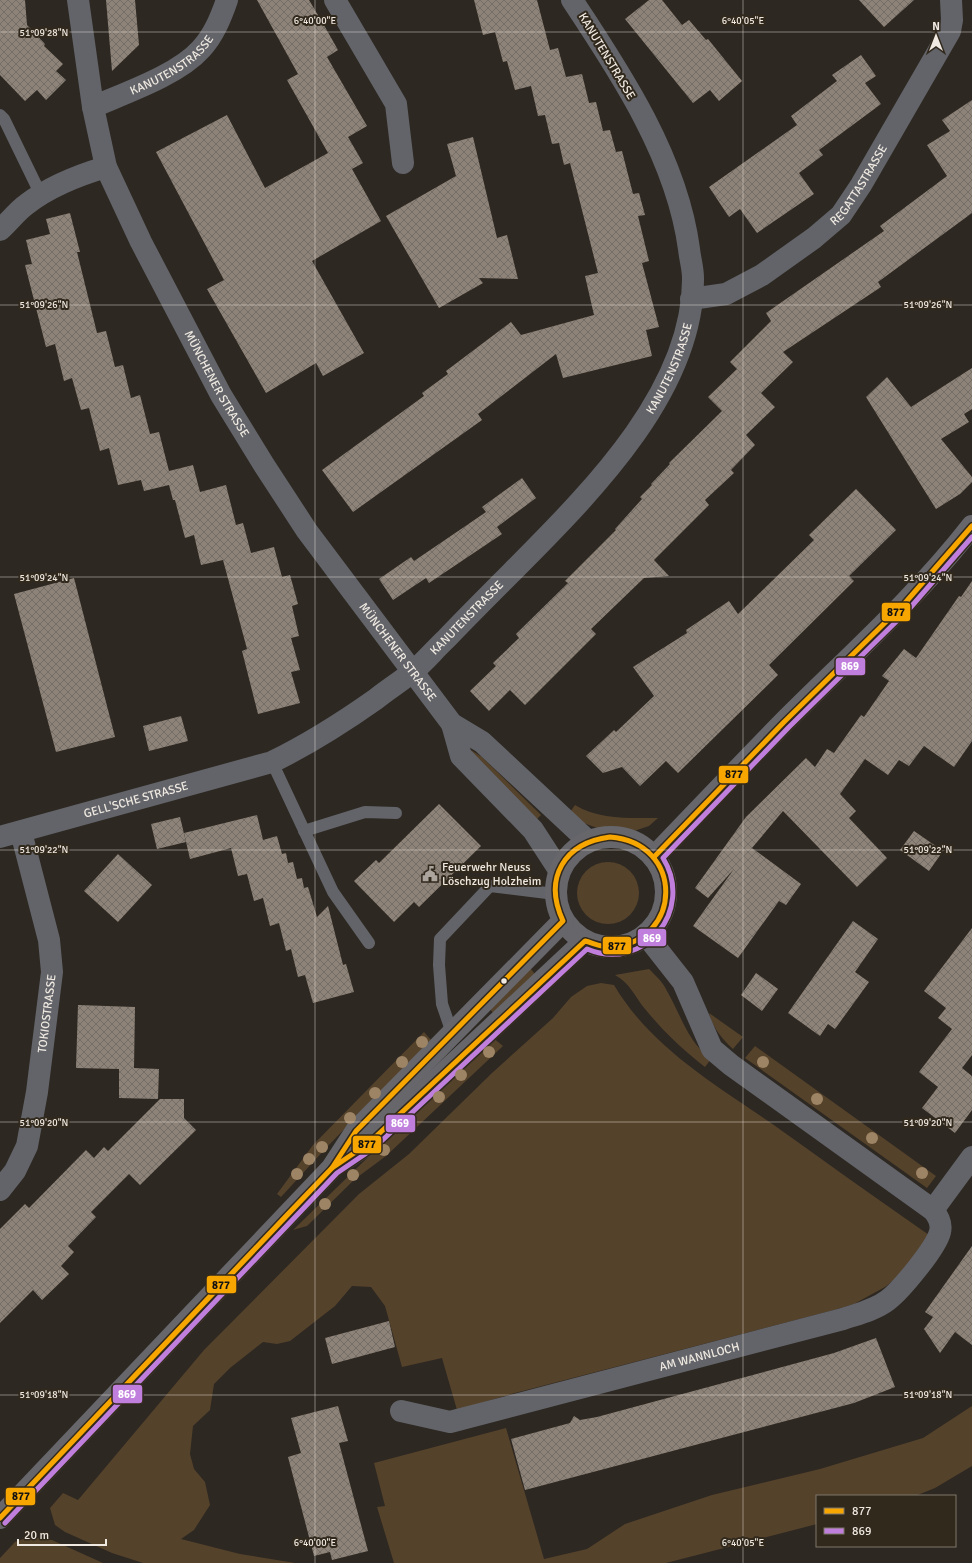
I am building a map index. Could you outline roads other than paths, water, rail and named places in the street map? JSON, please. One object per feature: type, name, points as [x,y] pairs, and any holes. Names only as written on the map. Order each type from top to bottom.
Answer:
[{"type":"main road","points":[[654,857],[784,722],[888,620],[947,558],[972,526]]},
{"type":"main road","points":[[598,838],[623,838],[635,842],[654,857],[664,876],[666,898],[660,918],[646,935],[628,945],[618,947],[597,946],[585,940],[563,921],[557,908],[555,883],[559,870],[571,853],[588,842],[598,838]]},
{"type":"main road","points":[[0,1518],[332,1168],[356,1131],[563,921]]},
{"type":"main road","points":[[332,1168],[369,1143],[585,940]]},
{"type":"street","name":"MÜNCHENER STRASSE","points":[[78,0],[93,107],[106,167],[141,242],[221,395],[307,531],[412,673],[452,724],[462,756],[533,830],[559,870]]},
{"type":"street","name":"KANUTENSTRASSE","points":[[93,107],[156,78],[190,59],[201,49],[214,32],[228,0]]},
{"type":"street","points":[[335,0],[396,104],[403,163]]},
{"type":"street","name":"KANUTENSTRASSE","points":[[412,673],[577,506],[626,445],[659,398],[675,363],[687,326],[693,277],[688,238],[681,204],[671,176],[646,122],[572,0]]},
{"type":"street","name":"REGATTASTRASSE","points":[[691,299],[726,294],[762,275],[814,238],[841,215],[862,185],[950,31],[952,20],[950,0]]},
{"type":"street","points":[[0,230],[25,205],[41,195],[88,172],[106,167]]},
{"type":"street","name":"GELL'SCHE STRASSE","points":[[0,837],[272,762],[306,745],[336,727],[412,673]]},
{"type":"street","name":"MÜNCHENER STRASSE","points":[[452,724],[482,742],[588,842]]},
{"type":"street","name":"TOKIOSTRASSE","points":[[0,1190],[15,1170],[27,1146],[36,1092],[52,972],[49,940],[21,832]]},
{"type":"street","points":[[646,935],[683,982],[712,1049],[731,1065],[933,1210],[972,1157]]},
{"type":"street","name":"AM WANNLOCH","points":[[401,1411],[450,1422],[843,1319],[868,1311],[889,1300],[914,1273],[936,1242],[940,1232],[940,1222],[933,1210]]},
{"type":"lane","points":[[0,115],[4,119],[41,195]]},
{"type":"lane","points":[[272,762],[333,892],[369,944]]},
{"type":"lane","points":[[304,831],[365,812],[396,813]]},
{"type":"lane","points":[[452,1033],[442,1004],[439,965],[440,939],[490,886],[555,894]]},
{"type":"place","name":"Feuerwehr Neuss Löschzug Holzheim","points":[[430,874]]}]
